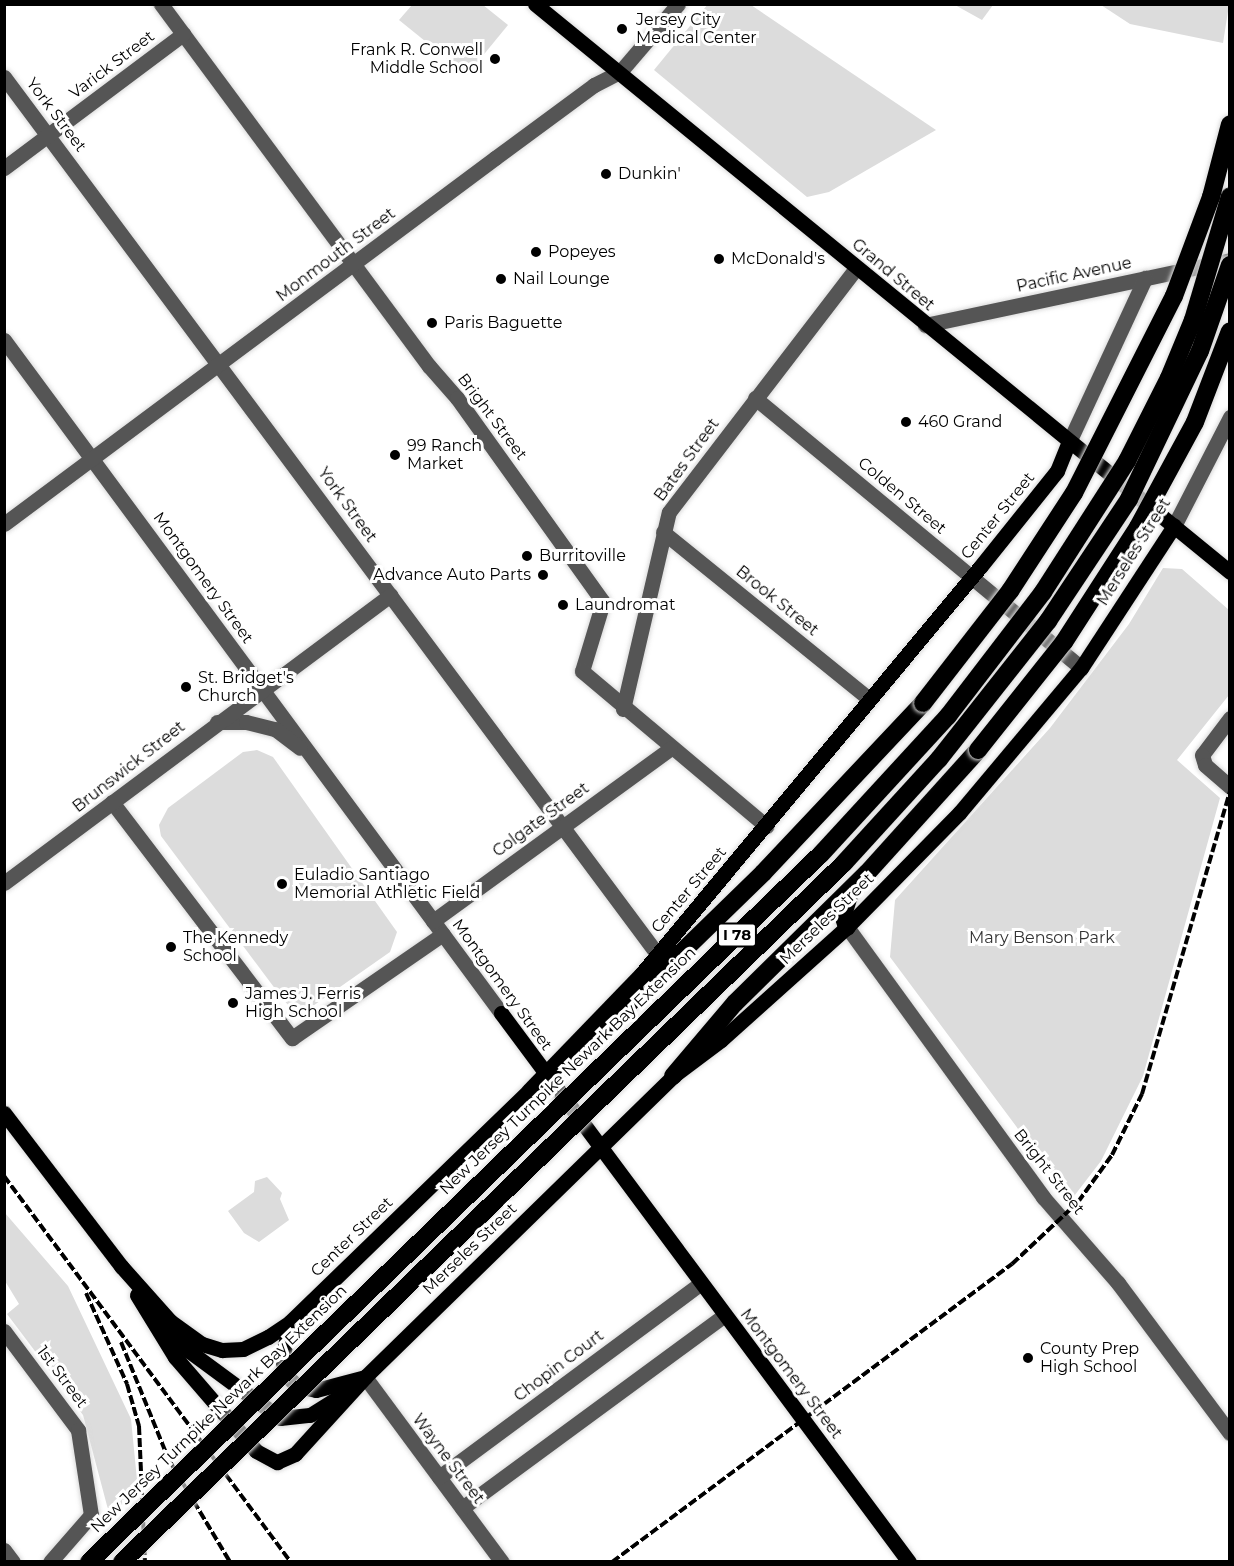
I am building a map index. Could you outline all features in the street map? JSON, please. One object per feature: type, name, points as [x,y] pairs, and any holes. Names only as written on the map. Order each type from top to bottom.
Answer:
[{"type":"highway","points":[[545,1075],[576,1055],[764,873],[923,703],[1010,591],[1074,493],[1173,296],[1211,197],[1230,124]]},
{"type":"highway","name":"New Jersey Turnpike Newark Bay Extension","points":[[89,1562],[821,854],[948,716],[1043,592],[1127,461],[1189,329],[1230,196]]},
{"type":"highway","name":"I 78","points":[[122,1562],[843,863],[939,759],[1048,621],[1129,499],[1200,351],[1230,265]]},
{"type":"highway","points":[[673,1076],[735,1003],[850,890],[978,750],[1064,642],[1138,527],[1195,422],[1230,331]]},
{"type":"highway","points":[[847,927],[843,915],[850,890]]},
{"type":"main road","name":"Grand Street","points":[[535,4],[620,72],[720,159],[1230,572]]},
{"type":"main road","name":"Center Street","points":[[121,1266],[170,1321],[212,1347],[233,1350],[255,1345],[290,1322],[545,1075],[658,955],[972,577],[1057,471],[1069,442]]},
{"type":"main road","name":"Merseles Street","points":[[365,1377],[673,1076],[721,1040],[847,927],[960,812],[1082,668],[1174,526]]},
{"type":"main road","name":"Montgomery Street","points":[[501,1013],[909,1562]]},
{"type":"main road","points":[[4,1113],[121,1266],[175,1357],[256,1451],[272,1461],[288,1459],[303,1447],[365,1377]]},
{"type":"main road","points":[[136,1294],[180,1344],[280,1418],[302,1418],[319,1411],[365,1377]]},
{"type":"main road","points":[[290,1322],[282,1360],[287,1376],[297,1386],[316,1390],[365,1377]]},
{"type":"street","name":"Bright Street","points":[[161,4],[353,264],[458,398],[603,602],[582,671],[623,710],[766,826]]},
{"type":"street","name":"Monmouth Street","points":[[4,524],[594,85],[620,72],[678,4]]},
{"type":"street","name":"Varick Street","points":[[4,168],[183,34]]},
{"type":"street","name":"York Street","points":[[4,77],[220,363],[658,955]]},
{"type":"street","name":"Pacific Avenue","points":[[925,325],[1230,260]]},
{"type":"street","name":"Bates Street","points":[[623,710],[669,512],[856,268]]},
{"type":"street","points":[[1069,442],[1145,278]]},
{"type":"street","name":"Montgomery Street","points":[[4,340],[501,1013]]},
{"type":"street","name":"Colden Street","points":[[755,398],[1082,668]]},
{"type":"street","name":"Merseles Street","points":[[1174,526],[1230,417]]},
{"type":"street","name":"Brook Street","points":[[663,532],[869,699]]},
{"type":"street","name":"Brunswick Street","points":[[4,883],[262,688],[391,595]]},
{"type":"street","points":[[1230,718],[1202,755],[1208,769],[1230,787]]},
{"type":"street","points":[[217,722],[246,722],[274,729],[312,757]]},
{"type":"street","name":"Colgate Street","points":[[433,921],[670,749]]},
{"type":"street","points":[[112,802],[292,1038],[443,934]]},
{"type":"street","name":"Bright Street","points":[[847,927],[1043,1197],[1118,1283],[1230,1433]]},
{"type":"street","name":"Chopin Court","points":[[439,1477],[701,1283]]},
{"type":"street","points":[[462,1508],[724,1315]]},
{"type":"street","name":"1st Street","points":[[4,1331],[78,1430],[91,1515],[50,1562]]},
{"type":"street","name":"Wayne Street","points":[[365,1377],[502,1562]]},
{"type":"street","points":[[1217,1418],[1230,1408]]},
{"type":"street","points":[[4,1551],[13,1562]]},
{"type":"green space","points":[[708,4],[751,5],[936,130],[829,192],[807,197],[654,70]]},
{"type":"green space","points":[[412,5],[483,5],[508,25],[467,75],[399,20]]},
{"type":"green space","points":[[955,5],[993,5],[982,20]]},
{"type":"green space","points":[[1101,5],[1229,5],[1223,43],[1130,24]]},
{"type":"green space","name":"Mary Benson Park","points":[[1163,568],[1182,569],[1229,610],[1229,695],[1177,760],[1220,798],[1143,1076],[1101,1161],[1071,1200],[890,957],[895,900],[1050,728],[1129,624]]},
{"type":"green space","name":"Euladio Santiago Memorial Athletic Field","points":[[257,750],[273,757],[397,932],[390,952],[310,1008],[289,1006],[282,998],[161,836],[159,825],[168,808],[243,752]]},
{"type":"green space","points":[[267,1177],[282,1193],[280,1199],[289,1220],[259,1242],[244,1233],[228,1211],[254,1192],[255,1181]]},
{"type":"green space","points":[[5,1213],[68,1286],[131,1419],[138,1490],[110,1517],[83,1415],[7,1314],[19,1304],[5,1281]]},
{"type":"railway","points":[[612,1562],[1012,1264],[1078,1202],[1112,1155],[1142,1094],[1230,792]]},
{"type":"railway","points":[[4,1176],[291,1562]]},
{"type":"railway","points":[[86,1293],[127,1384],[139,1426],[145,1562]]},
{"type":"railway","points":[[121,1342],[169,1460],[230,1562]]},
{"type":"place","name":"Jersey City Medical Center","points":[[622,29]]},
{"type":"place","name":"Frank R. Conwell Middle School","points":[[495,59]]},
{"type":"place","name":"Dunkin'","points":[[606,174]]},
{"type":"place","name":"Popeyes","points":[[536,252]]},
{"type":"place","name":"McDonald's","points":[[719,259]]},
{"type":"place","name":"Nail Lounge","points":[[501,279]]},
{"type":"place","name":"Paris Baguette","points":[[432,323]]},
{"type":"place","name":"460 Grand","points":[[906,422]]},
{"type":"place","name":"99 Ranch Market","points":[[395,455]]},
{"type":"place","name":"Burritoville","points":[[527,556]]},
{"type":"place","name":"Advance Auto Parts","points":[[543,575]]},
{"type":"place","name":"Laundromat","points":[[563,605]]},
{"type":"place","name":"St. Bridget's Church","points":[[186,687]]},
{"type":"place","name":"Euladio Santiago Memorial Athletic Field","points":[[282,884]]},
{"type":"place","name":"The Kennedy School","points":[[171,947]]},
{"type":"place","name":"James J. Ferris High School","points":[[233,1003]]},
{"type":"place","name":"County Prep High School","points":[[1028,1358]]}]
